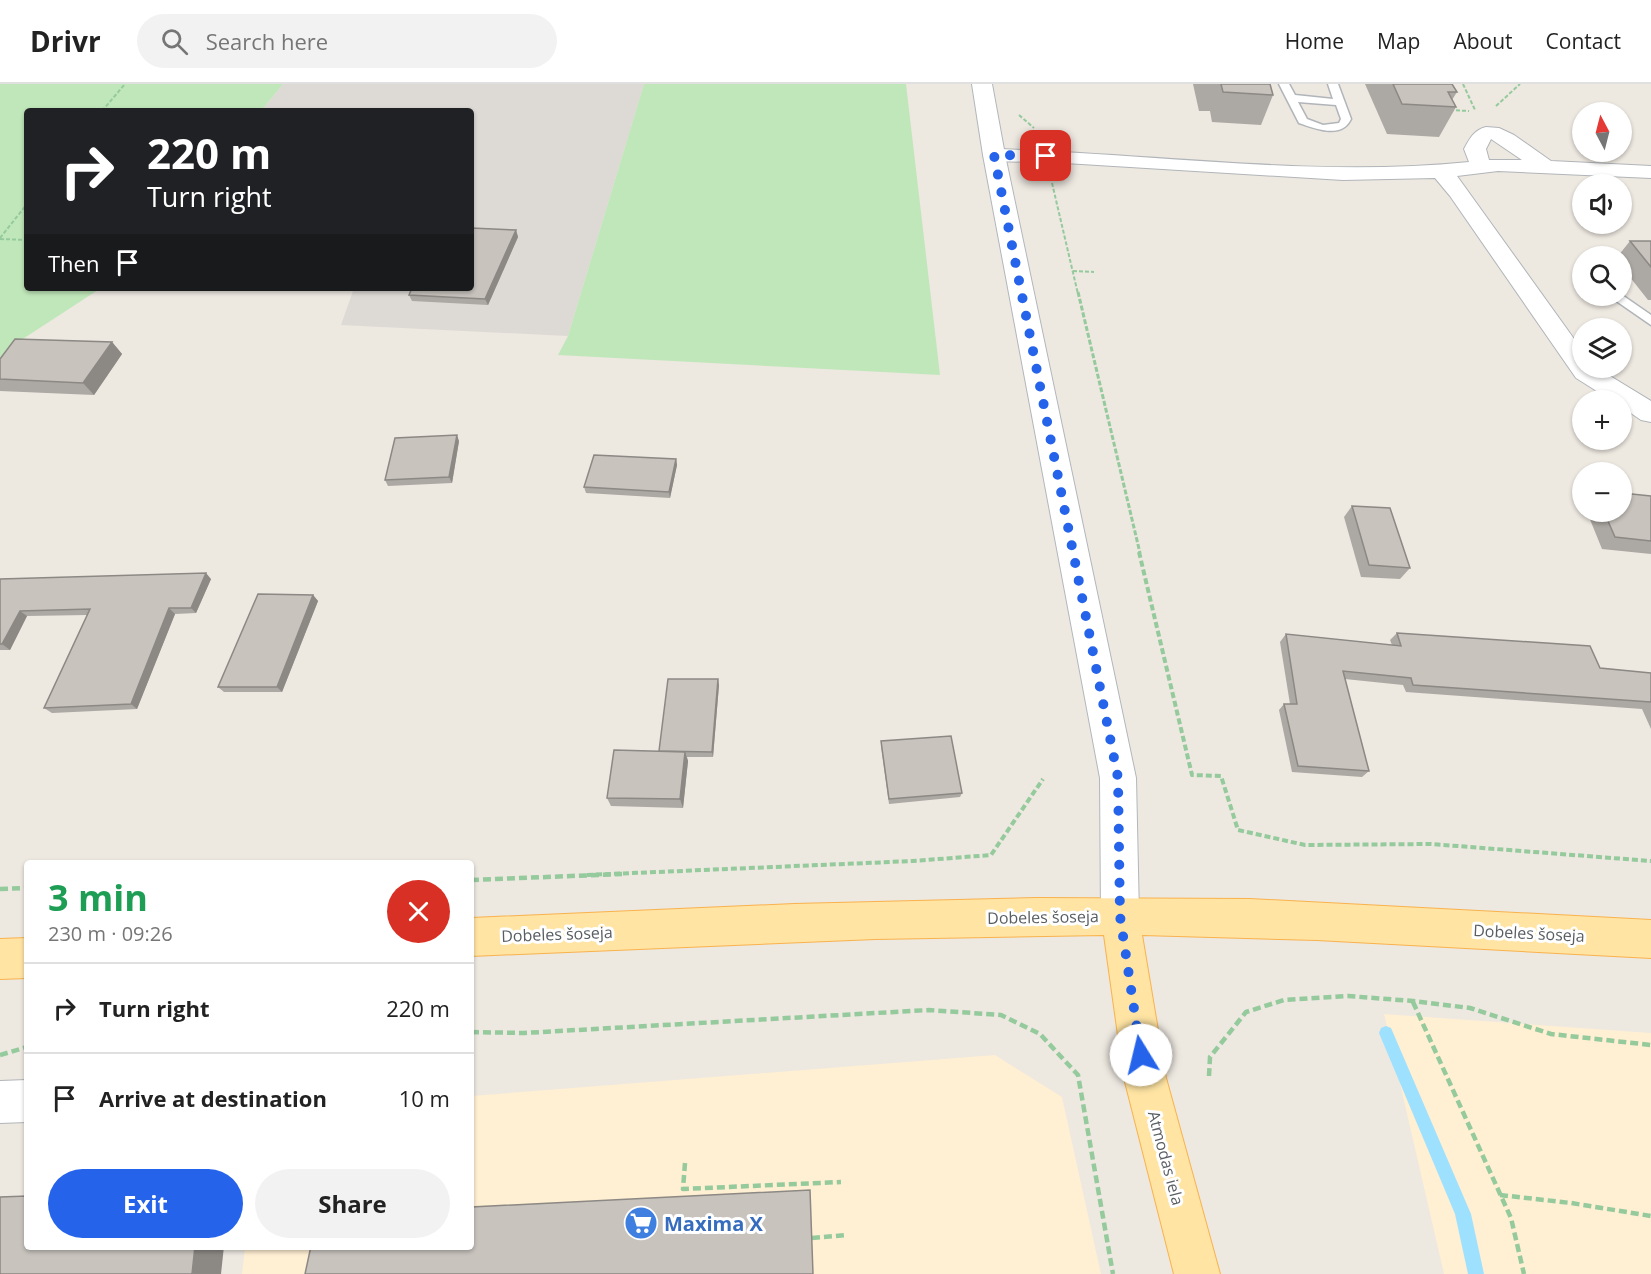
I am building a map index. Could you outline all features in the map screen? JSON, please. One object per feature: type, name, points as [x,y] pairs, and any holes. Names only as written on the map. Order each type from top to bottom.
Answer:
[{"type":"main road","name":"Dobeles šoseja","points":[[474,937],[882,920],[1120,916],[1326,922],[1651,939]]},
{"type":"main road","name":"Atmodas iela","points":[[1120,916],[1145,1078],[1197,1274]]},
{"type":"main road","points":[[0,960],[24,958]]},
{"type":"street","name":"Atmodas iela","points":[[982,84],[994,155],[1118,778],[1120,916]]},
{"type":"street","points":[[1480,167],[1475,149],[1482,136],[1488,132],[1495,132],[1545,167]]},
{"type":"street","points":[[994,155],[1046,156],[1344,174],[1441,171],[1498,165],[1651,172]]},
{"type":"street","points":[[1441,171],[1460,192],[1490,239],[1586,372],[1651,413]]},
{"type":"street","points":[[0,1102],[24,1101]]},
{"type":"lane","points":[[1284,84],[1302,121],[1322,128],[1343,126],[1346,119],[1333,84]]},
{"type":"lane","points":[[1290,98],[1339,102]]},
{"type":"lane","points":[[1629,306],[1651,321]]},
{"type":"path","points":[[105,108],[125,84]]},
{"type":"path","points":[[1490,109],[1497,106],[1520,84]]},
{"type":"path","points":[[1447,110],[1483,112]]},
{"type":"path","points":[[1016,113],[1039,133],[1046,156],[1192,775],[1221,776],[1238,830],[1305,845],[1431,844],[1651,861]]},
{"type":"path","points":[[0,239],[24,208]]},
{"type":"path","points":[[0,239],[24,240]]},
{"type":"path","points":[[1073,271],[1094,272]]},
{"type":"path","points":[[474,880],[913,861],[991,855],[1043,779]]},
{"type":"path","points":[[0,889],[24,888]]},
{"type":"path","points":[[1209,1077],[1210,1057],[1246,1012],[1284,1000],[1348,996],[1413,1001],[1470,1008],[1551,1034],[1651,1045]]},
{"type":"path","points":[[1413,1001],[1510,1218],[1524,1274]]},
{"type":"path","points":[[474,1032],[524,1033],[929,1010],[1001,1015],[1040,1034],[1078,1075],[1113,1274]]},
{"type":"path","points":[[0,1055],[24,1048]]},
{"type":"path","points":[[685,1162],[683,1189],[841,1182]]},
{"type":"path","points":[[1500,1195],[1571,1203],[1651,1216]]},
{"type":"path","points":[[812,1238],[846,1235]]},
{"type":"shaded area","points":[[283,84],[644,84],[568,336],[341,325],[353,291],[474,291],[474,108],[263,108]]},
{"type":"shaded area","points":[[1384,1014],[1651,1033],[1651,1274],[1444,1274]]},
{"type":"shaded area","points":[[995,1055],[1062,1097],[1101,1274],[242,1274],[245,1250],[474,1250],[474,1096]]},
{"type":"green space","points":[[0,84],[283,84],[263,108],[24,108],[24,291],[96,291],[12,346],[0,386]]},
{"type":"green space","points":[[644,84],[906,84],[940,375],[558,355],[568,336]]},
{"type":"building","points":[[1221,84],[1270,84],[1273,95],[1223,92]]},
{"type":"building","points":[[1393,84],[1452,84],[1457,92],[1448,92],[1456,107],[1402,104]]},
{"type":"building","points":[[474,228],[516,230],[485,299],[409,295],[411,291],[474,291]]},
{"type":"building","points":[[1630,241],[1651,241],[1651,267]]},
{"type":"building","points":[[15,339],[112,342],[83,383],[0,379],[0,359]]},
{"type":"building","points":[[457,435],[449,477],[385,480],[395,438]]},
{"type":"building","points":[[594,455],[676,459],[669,492],[584,487]]},
{"type":"building","points":[[1632,494],[1651,496],[1651,541],[1615,537],[1608,522],[1632,522]]},
{"type":"building","points":[[1352,506],[1390,508],[1410,568],[1369,565]]},
{"type":"building","points":[[206,573],[191,608],[169,608],[131,704],[44,708],[90,609],[20,611],[0,644],[0,579]]},
{"type":"building","points":[[258,594],[313,595],[277,687],[218,687]]},
{"type":"building","points":[[1397,633],[1590,646],[1600,668],[1651,673],[1651,702],[1413,685],[1411,678],[1343,671],[1369,771],[1298,766],[1284,704],[1297,704],[1286,634],[1401,646]]},
{"type":"building","points":[[668,679],[718,679],[712,752],[659,751]]},
{"type":"building","points":[[951,736],[962,793],[889,799],[881,741]]},
{"type":"building","points":[[614,750],[685,752],[680,799],[607,798]]},
{"type":"building","name":"Maxima X","points":[[810,1190],[813,1274],[305,1274],[310,1250],[474,1250],[474,1207]]},
{"type":"building","points":[[24,1196],[24,1250],[195,1250],[192,1274],[0,1274],[0,1197]]},
{"type":"waterway","points":[[1386,1033],[1463,1214],[1476,1274]]},
{"type":"place","name":"Maxima X","points":[[641,1223]]},
{"type":"route","points":[[1046,156],[994,155],[1118,778],[1120,916],[1141,1055]]}]
